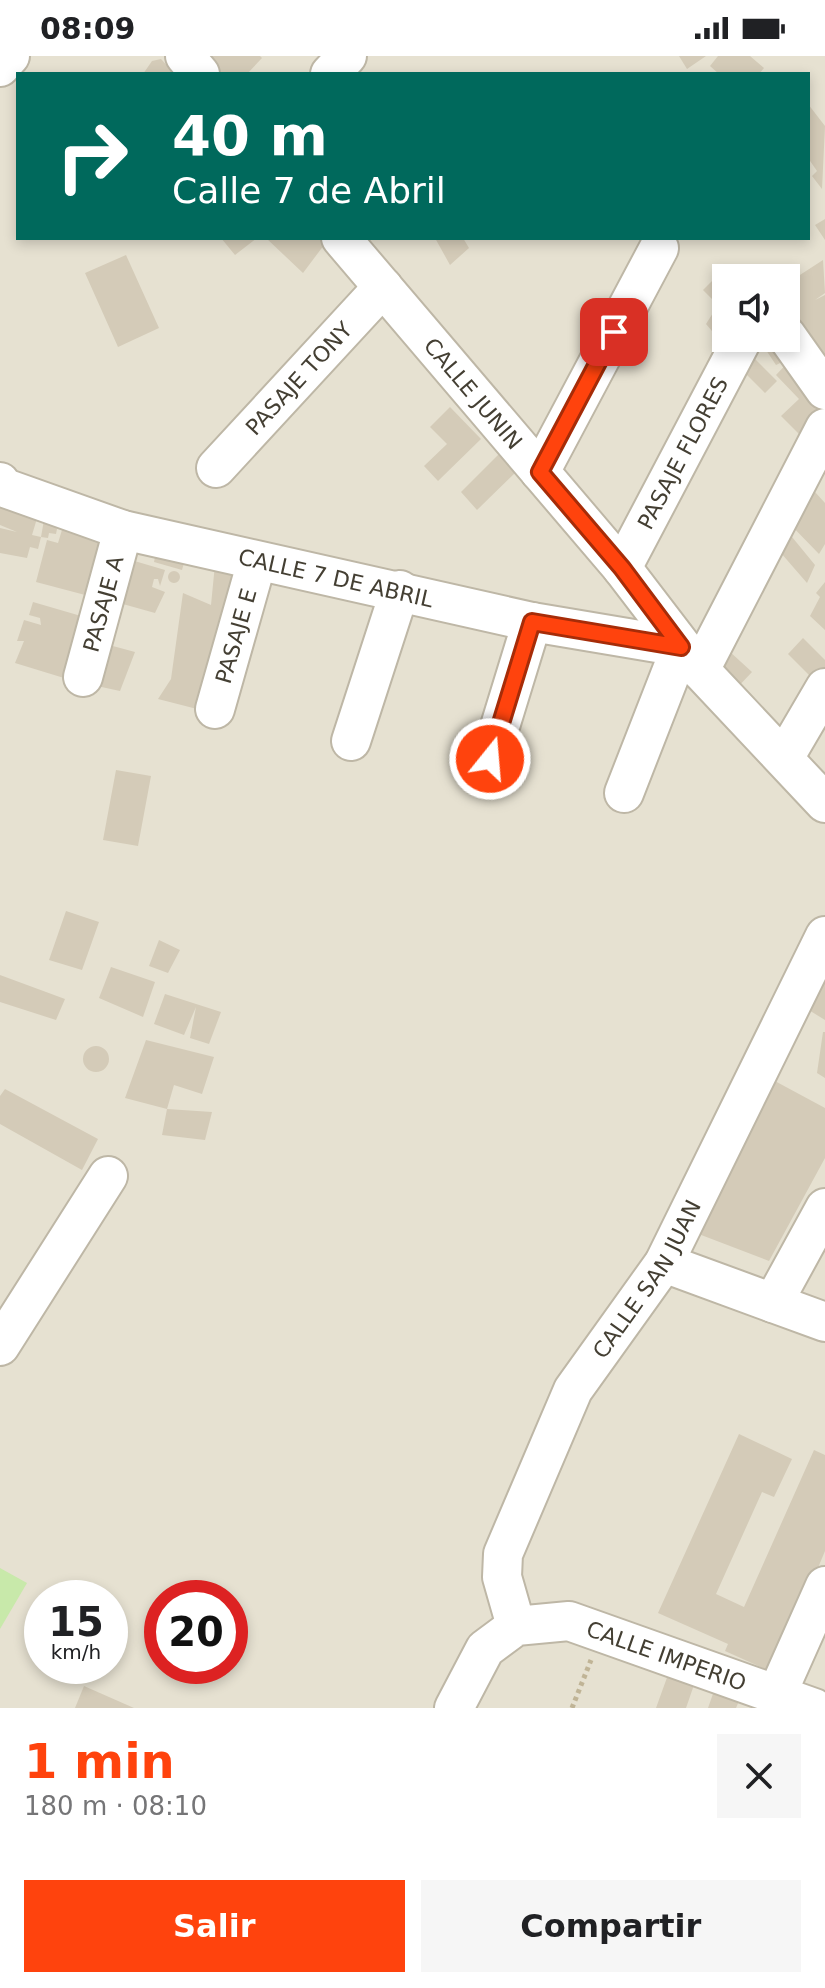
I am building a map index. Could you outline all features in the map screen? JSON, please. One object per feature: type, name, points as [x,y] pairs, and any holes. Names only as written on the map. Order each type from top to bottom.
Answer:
[{"type":"street","points":[[0,67],[10,56]]},
{"type":"street","points":[[185,56],[198,72]]},
{"type":"street","points":[[332,72],[347,56]]},
{"type":"street","name":"CALLE JUNIN","points":[[343,240],[622,568],[691,658],[825,803]]},
{"type":"street","points":[[540,472],[659,248]]},
{"type":"street","name":"PASAJE TONY","points":[[216,468],[383,287]]},
{"type":"street","name":"PASAJE FLORES","points":[[622,568],[736,352]]},
{"type":"street","points":[[798,352],[825,390]]},
{"type":"street","points":[[624,793],[691,658],[825,428]]},
{"type":"street","name":"CALLE 7 DE ABRIL","points":[[1,486],[123,530],[691,658]]},
{"type":"street","name":"PASAJE A","points":[[83,677],[123,530]]},
{"type":"street","name":"PASAJE E","points":[[215,709],[257,561]]},
{"type":"street","points":[[351,741],[400,590]]},
{"type":"street","points":[[490,759],[532,622]]},
{"type":"street","points":[[784,758],[825,688]]},
{"type":"street","name":"CALLE SAN JUAN","points":[[516,1626],[502,1577],[503,1554],[511,1528],[573,1390],[664,1263],[825,936]]},
{"type":"street","points":[[0,1346],[108,1176]]},
{"type":"street","points":[[773,1303],[825,1208]]},
{"type":"street","points":[[664,1263],[825,1322]]},
{"type":"street","points":[[776,1696],[825,1586]]},
{"type":"street","name":"CALLE IMPERIO","points":[[516,1626],[569,1621],[814,1708]]},
{"type":"street","points":[[454,1708],[485,1649],[516,1626]]},
{"type":"path","points":[[572,1708],[602,1633]]},
{"type":"shaded area","points":[[0,56],[825,56],[825,1708],[0,1708]]},
{"type":"green space","points":[[0,1568],[24,1581],[24,1588],[0,1629]]},
{"type":"building","points":[[202,56],[262,58],[249,72],[215,72]]},
{"type":"building","points":[[679,56],[706,56],[687,69]]},
{"type":"building","points":[[718,56],[750,56],[764,68],[761,72],[717,72],[710,66]]},
{"type":"building","points":[[161,59],[173,72],[144,72],[152,61]]},
{"type":"building","points":[[810,107],[825,126],[822,189],[812,176],[817,171],[810,161]]},
{"type":"building","points":[[825,219],[825,240],[815,225]]},
{"type":"building","points":[[223,240],[254,240],[235,255]]},
{"type":"building","points":[[268,240],[326,240],[303,273]]},
{"type":"building","points":[[436,240],[464,240],[469,248],[450,265]]},
{"type":"building","points":[[126,255],[159,328],[118,347],[85,273]]},
{"type":"building","points":[[823,260],[825,293],[815,300],[825,295],[825,365],[800,323],[800,275]]},
{"type":"building","points":[[712,281],[712,299],[703,290]]},
{"type":"building","points":[[712,314],[712,331],[706,324]]},
{"type":"building","points":[[748,352],[777,381],[765,393],[734,362]]},
{"type":"building","points":[[767,352],[790,352],[793,357],[776,365]]},
{"type":"building","points":[[793,357],[825,399],[825,410],[808,443],[781,416],[799,399],[776,375]]},
{"type":"building","points":[[450,407],[481,439],[438,481],[424,466],[447,444],[430,427]]},
{"type":"building","points":[[499,454],[516,472],[477,510],[461,492]]},
{"type":"building","points":[[805,481],[825,503],[825,544],[819,554],[785,519]]},
{"type":"building","points":[[0,506],[38,515],[32,535],[41,537],[38,549],[30,547],[27,558],[0,553],[0,528],[17,532],[0,525]]},
{"type":"building","points":[[44,520],[53,521],[57,529],[56,534],[49,533],[48,538],[41,537]]},
{"type":"building","points":[[65,520],[107,531],[89,596],[36,582],[47,540],[58,543]]},
{"type":"building","points":[[783,526],[815,565],[807,583],[774,545]]},
{"type":"building","points":[[157,547],[186,556],[182,570],[154,562]]},
{"type":"building","points":[[216,554],[242,566],[201,710],[158,699],[171,679],[183,593],[211,605]]},
{"type":"building","points":[[121,557],[165,570],[160,586],[158,579],[154,579],[152,587],[165,592],[155,613],[105,599]]},
{"type":"building","points":[[174,571],[180,577],[174,583],[168,577]]},
{"type":"building","points":[[825,582],[825,630],[810,616],[820,597],[816,593]]},
{"type":"building","points":[[33,602],[81,616],[64,678],[15,663],[24,641],[17,641],[24,620],[41,625],[40,618],[29,615]]},
{"type":"building","points":[[803,638],[825,660],[825,680],[821,687],[788,654]]},
{"type":"building","points":[[98,642],[135,652],[120,691],[83,683]]},
{"type":"building","points":[[729,651],[752,672],[735,690],[713,670]]},
{"type":"building","points":[[116,770],[151,776],[138,846],[103,840]]},
{"type":"building","points":[[66,911],[99,922],[82,970],[49,960]]},
{"type":"building","points":[[159,940],[180,950],[168,973],[149,966]]},
{"type":"building","points":[[825,940],[825,1020],[799,1004]]},
{"type":"building","points":[[111,967],[155,982],[143,1017],[99,998]]},
{"type":"building","points":[[0,975],[65,999],[56,1020],[0,1002]]},
{"type":"building","points":[[165,994],[221,1012],[209,1044],[190,1038],[196,1007],[184,1035],[154,1024]]},
{"type":"building","points":[[825,1032],[825,1078],[817,1073]]},
{"type":"building","points":[[146,1040],[214,1057],[202,1094],[174,1085],[167,1109],[125,1098]]},
{"type":"building","points":[[96,1046],[105,1050],[109,1059],[105,1068],[96,1072],[87,1068],[83,1059],[87,1050]]},
{"type":"building","points":[[773,1080],[825,1108],[825,1158],[769,1261],[696,1233]]},
{"type":"building","points":[[5,1089],[98,1139],[82,1170],[0,1124],[0,1096]]},
{"type":"building","points":[[167,1109],[212,1112],[205,1140],[162,1135]]},
{"type":"building","points":[[739,1434],[792,1459],[774,1497],[762,1492],[716,1594],[744,1607],[814,1450],[825,1455],[825,1551],[774,1673],[725,1651],[728,1644],[658,1613]]},
{"type":"building","points":[[669,1672],[695,1682],[686,1708],[656,1708]]},
{"type":"building","points":[[84,1686],[134,1708],[75,1708]]},
{"type":"building","points":[[714,1691],[739,1701],[736,1708],[708,1708]]},
{"type":"route","points":[[490,759],[532,622],[681,647],[622,568],[540,472],[614,332]]}]
